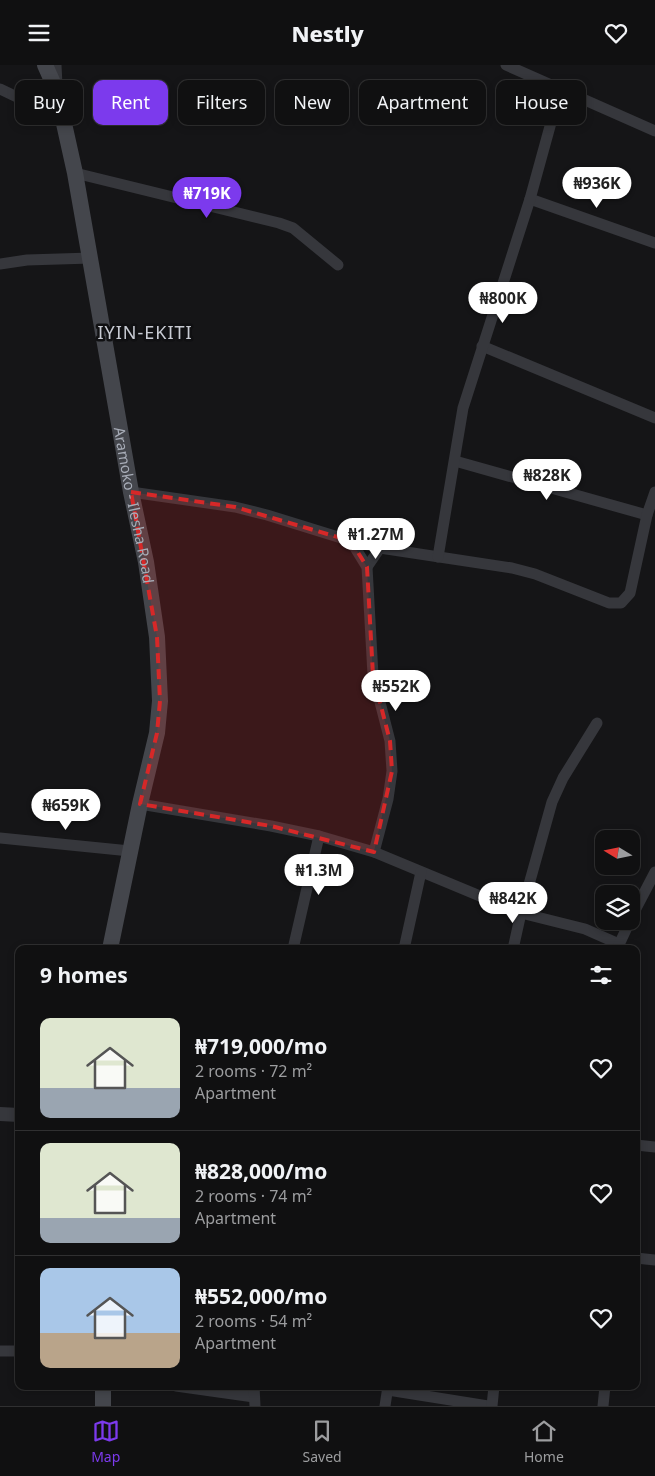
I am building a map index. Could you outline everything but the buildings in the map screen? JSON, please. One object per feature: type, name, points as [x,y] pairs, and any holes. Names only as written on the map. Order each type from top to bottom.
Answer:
[{"type":"main road","name":"Aramoko - Ilesha Road","points":[[45,65],[52,80]]},
{"type":"main road","name":"Aramoko - Ilesha Road","points":[[64,125],[75,173],[131,492],[146,562],[157,637],[160,701],[157,733],[111,945]]},
{"type":"main road","points":[[103,1390],[103,1406]]},
{"type":"street","points":[[56,65],[57,80]]},
{"type":"street","points":[[506,65],[540,80]]},
{"type":"street","points":[[0,89],[15,96]]},
{"type":"street","points":[[586,100],[655,131]]},
{"type":"street","points":[[438,557],[463,407],[530,199],[550,125]]},
{"type":"street","points":[[75,173],[293,228],[338,265]]},
{"type":"street","points":[[530,199],[655,243]]},
{"type":"street","points":[[0,264],[27,260],[90,258]]},
{"type":"street","points":[[482,346],[655,418]]},
{"type":"street","points":[[455,461],[647,515]]},
{"type":"street","points":[[131,492],[235,507],[380,548],[535,573],[609,603],[621,603],[630,593],[647,515],[655,492]]},
{"type":"street","points":[[351,541],[367,567],[373,675],[390,741],[392,771],[388,799],[374,852]]},
{"type":"street","points":[[367,567],[380,548]]},
{"type":"street","points":[[514,945],[552,802],[563,778],[597,723]]},
{"type":"street","points":[[140,804],[271,826],[374,852],[521,913],[585,929],[616,945]]},
{"type":"street","points":[[294,945],[319,837]]},
{"type":"street","points":[[0,838],[130,851]]},
{"type":"street","points":[[405,945],[421,872]]},
{"type":"street","points":[[640,901],[655,872]]},
{"type":"street","points":[[618,945],[625,930]]},
{"type":"street","points":[[0,1114],[15,1115]]},
{"type":"street","points":[[640,1145],[655,1147]]},
{"type":"street","points":[[640,1258],[655,1260]]},
{"type":"street","points":[[0,1351],[15,1351]]},
{"type":"street","points":[[207,1390],[254,1396]]},
{"type":"street","points":[[385,1406],[388,1390]]},
{"type":"street","points":[[399,1390],[490,1406],[493,1390]]},
{"type":"street","points":[[604,1390],[604,1406]]},
{"type":"highlighted area","points":[[131,492],[235,507],[351,541],[367,567],[373,675],[390,741],[392,771],[374,852],[271,826],[140,804],[157,733],[160,701],[157,637]]},
{"type":"district","name":"IYIN-EKITI","points":[[145,332]]}]
